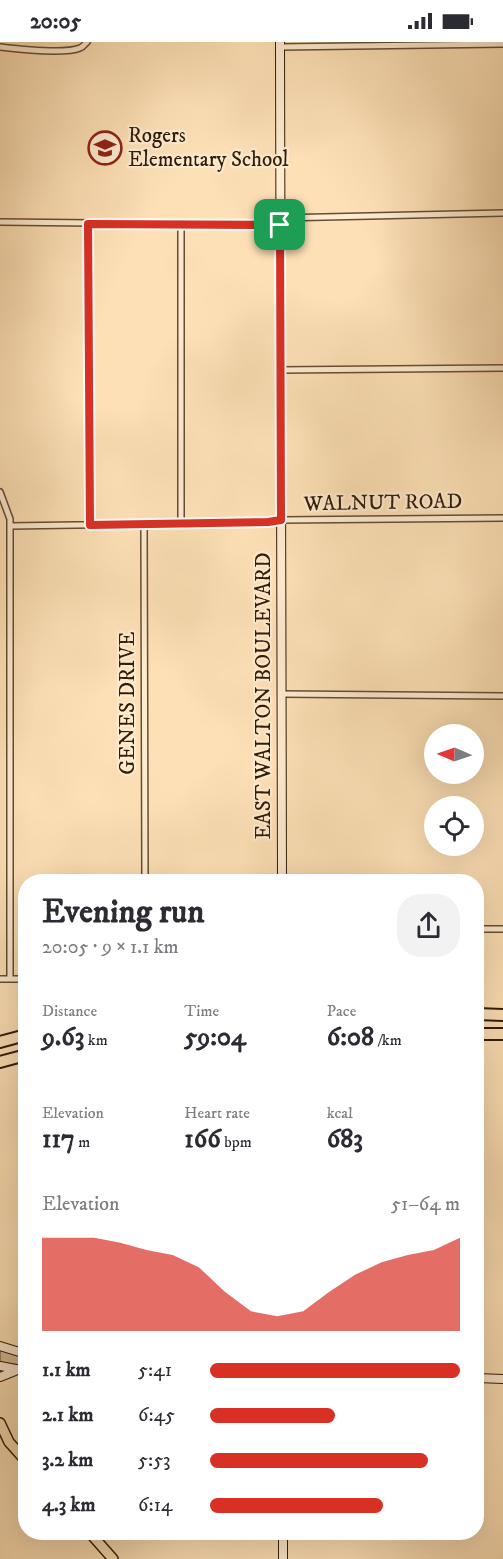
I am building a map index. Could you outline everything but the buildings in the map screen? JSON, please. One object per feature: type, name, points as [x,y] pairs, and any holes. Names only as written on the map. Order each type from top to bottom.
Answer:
[{"type":"highway","points":[[484,1014],[503,1015]]},
{"type":"highway","points":[[484,1034],[503,1034]]},
{"type":"highway","points":[[0,1042],[18,1037]]},
{"type":"highway","points":[[0,1062],[18,1057]]},
{"type":"main road","name":"EAST WALTON BOULEVARD","points":[[280,44],[282,874]]},
{"type":"main road","points":[[0,1346],[18,1352]]},
{"type":"main road","points":[[0,1366],[18,1369]]},
{"type":"main road","points":[[0,1377],[18,1372]]},
{"type":"main road","points":[[484,1378],[503,1379]]},
{"type":"main road","points":[[0,1423],[4,1440],[18,1453]]},
{"type":"main road","points":[[96,1540],[113,1559]]},
{"type":"main road","points":[[283,1540],[283,1559]]},
{"type":"street","points":[[0,47],[20,50],[68,50],[80,48],[86,44]]},
{"type":"street","points":[[280,44],[503,44]]},
{"type":"street","points":[[0,222],[181,225],[503,213]]},
{"type":"street","points":[[88,224],[90,525]]},
{"type":"street","points":[[181,225],[181,525]]},
{"type":"street","points":[[280,370],[503,368]]},
{"type":"street","points":[[0,492],[10,519],[10,979]]},
{"type":"street","name":"WALNUT ROAD","points":[[10,526],[503,518]]},
{"type":"street","name":"GENES DRIVE","points":[[144,525],[145,874]]},
{"type":"street","points":[[282,694],[503,696]]},
{"type":"street","points":[[484,929],[503,929]]},
{"type":"street","points":[[0,979],[18,979]]},
{"type":"shaded area","points":[[0,1350],[18,1356],[18,1365],[0,1362]]},
{"type":"place","name":"Rogers Elementary School","points":[[105,148]]},
{"type":"route","points":[[88,224],[280,225],[281,520],[181,525],[90,525],[88,224]]}]
